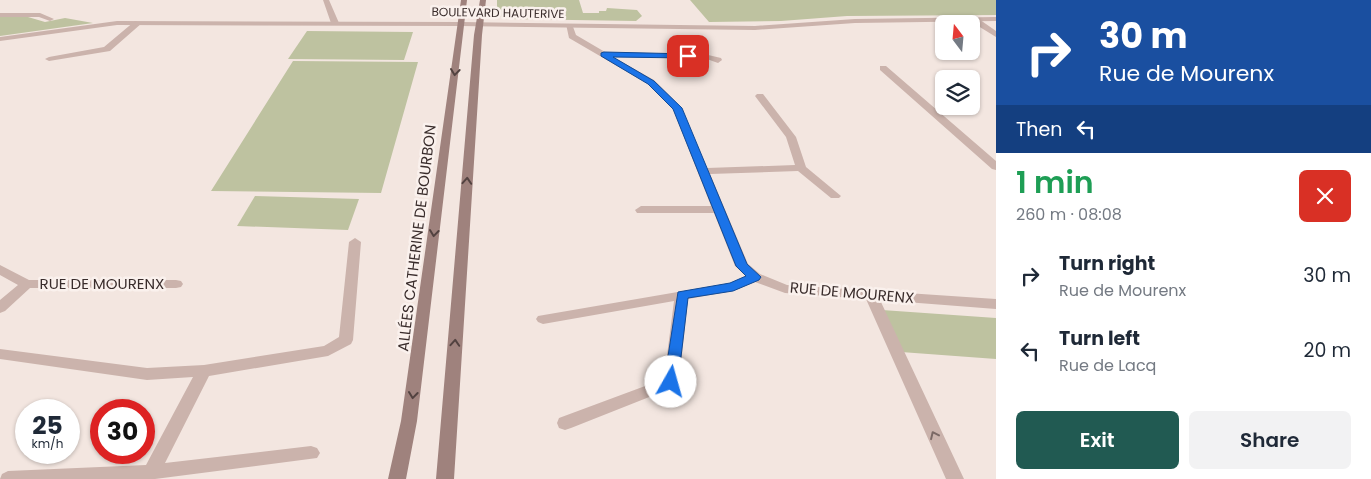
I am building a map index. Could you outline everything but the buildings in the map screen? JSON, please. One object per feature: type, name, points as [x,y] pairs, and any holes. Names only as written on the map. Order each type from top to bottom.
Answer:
[{"type":"main road","name":"ALLÉES CATHERINE DE BOURBON","points":[[397,479],[410,421],[464,0]]},
{"type":"main road","points":[[444,479],[479,24],[483,0]]},
{"type":"street","points":[[326,0],[335,23]]},
{"type":"street","points":[[0,15],[40,16],[50,19]]},
{"type":"street","name":"BOULEVARD HAUTERIVE","points":[[980,19],[996,19]]},
{"type":"street","name":"BOULEVARD HAUTERIVE","points":[[0,39],[117,23],[479,24],[755,28],[855,21],[935,20]]},
{"type":"street","points":[[49,58],[108,49],[138,23]]},
{"type":"street","points":[[980,24],[996,35]]},
{"type":"street","points":[[543,319],[733,287],[755,277],[742,266],[677,108],[651,82],[572,36],[569,26]]},
{"type":"street","points":[[604,54],[704,56],[718,60]]},
{"type":"street","points":[[883,68],[996,167]]},
{"type":"street","points":[[760,96],[790,137],[801,168],[834,196]]},
{"type":"street","points":[[702,171],[801,168]]},
{"type":"street","points":[[641,210],[718,209]]},
{"type":"street","points":[[0,354],[147,374],[204,371],[328,351],[346,340],[355,242]]},
{"type":"street","name":"RUE DE MOURENX","points":[[0,269],[27,284],[176,284]]},
{"type":"street","name":"RUE DE MOURENX","points":[[755,277],[785,289],[996,304]]},
{"type":"street","name":"RUE DE MOURENX","points":[[0,308],[27,284]]},
{"type":"street","points":[[565,423],[671,382],[682,295]]},
{"type":"street","points":[[871,296],[955,479]]},
{"type":"street","points":[[152,472],[204,371]]},
{"type":"street","points":[[8,479],[152,472],[311,453]]},
{"type":"green space","points":[[497,0],[579,0],[583,13],[599,13],[599,11],[606,11],[607,8],[637,10],[642,16],[636,21],[509,19],[499,16],[497,13]]},
{"type":"green space","points":[[690,0],[996,0],[996,15],[847,16],[781,21],[709,22]]},
{"type":"green space","points":[[0,16],[28,17],[45,22],[65,18],[93,23],[0,36]]},
{"type":"green space","points":[[307,31],[413,32],[404,60],[288,59]]},
{"type":"green space","points":[[293,61],[418,62],[381,193],[211,191]]},
{"type":"green space","points":[[255,196],[359,199],[348,230],[237,226]]},
{"type":"green space","points":[[882,310],[996,318],[996,359],[901,352]]},
{"type":"route","points":[[671,382],[682,295],[733,287],[755,277],[742,266],[677,108],[651,82],[604,54],[688,56]]}]
